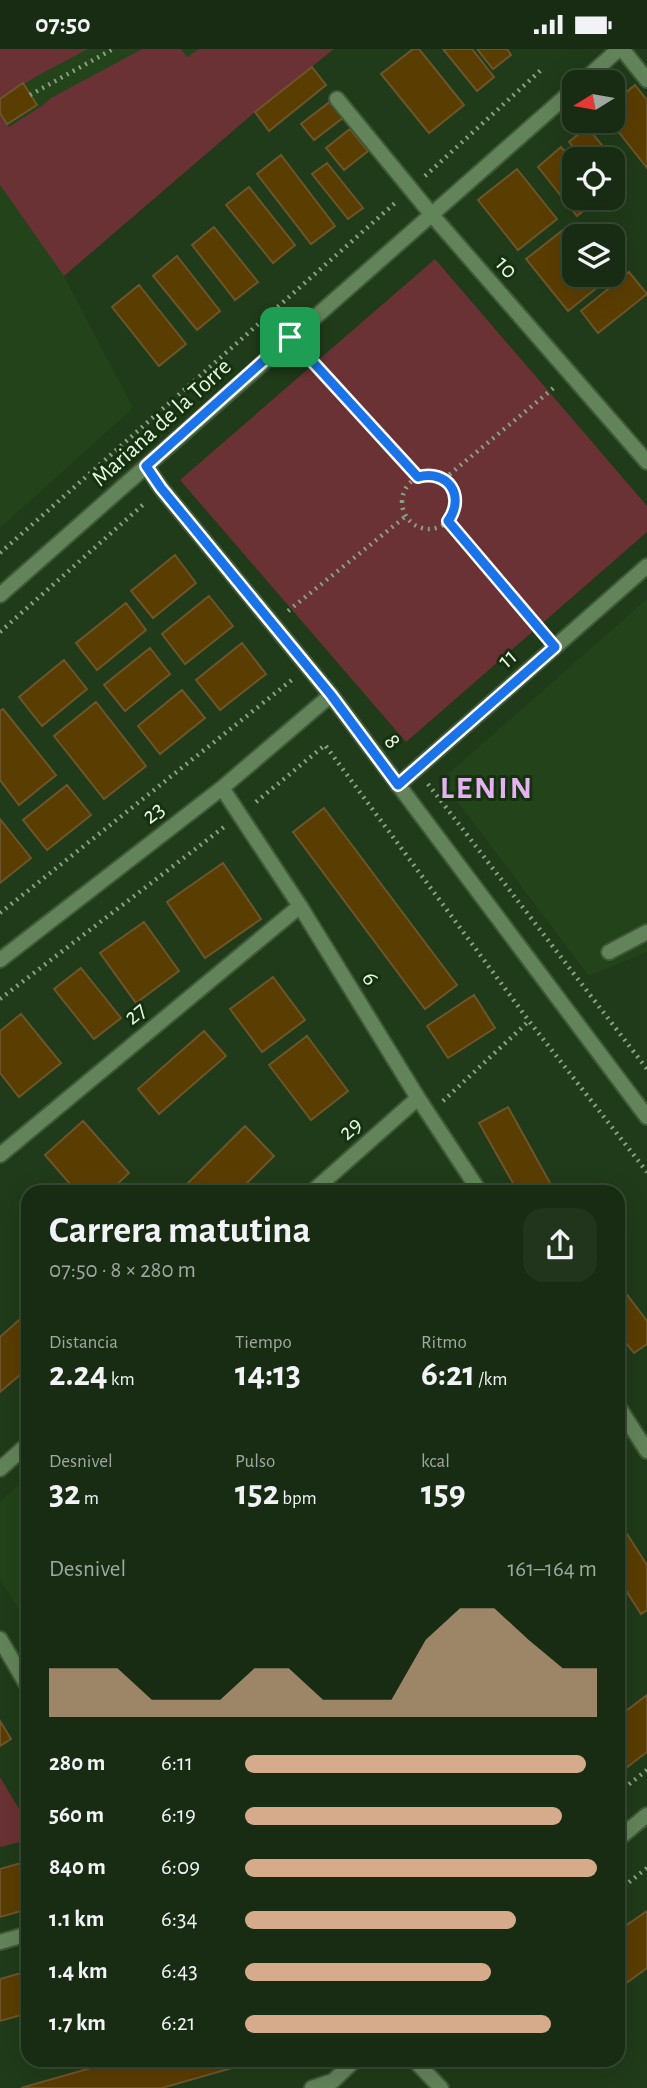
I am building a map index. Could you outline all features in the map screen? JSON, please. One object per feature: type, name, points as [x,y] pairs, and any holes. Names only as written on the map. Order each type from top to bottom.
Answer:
[{"type":"street","points":[[596,70],[621,49],[647,80]]},
{"type":"street","name":"10","points":[[337,99],[432,215],[647,462]]},
{"type":"street","name":"Mariana de la Torre","points":[[0,595],[562,100]]},
{"type":"street","name":"8","points":[[146,466],[161,488],[331,695],[647,1117]]},
{"type":"street","name":"11","points":[[398,785],[647,566]]},
{"type":"street","name":"23","points":[[0,960],[222,788],[331,695]]},
{"type":"street","name":"6","points":[[222,788],[300,906],[418,1098],[476,1185]]},
{"type":"street","name":"27","points":[[0,1155],[300,906]]},
{"type":"street","points":[[609,953],[647,932]]},
{"type":"street","name":"29","points":[[320,1185],[418,1098]]},
{"type":"street","points":[[625,1417],[647,1451]]},
{"type":"street","points":[[0,1469],[21,1450]]},
{"type":"street","points":[[0,1639],[21,1675]]},
{"type":"street","points":[[625,1833],[647,1815]]},
{"type":"street","points":[[0,1942],[21,1936]]},
{"type":"street","points":[[312,2088],[333,2081],[348,2067]]},
{"type":"street","points":[[421,2067],[441,2088]]},
{"type":"path","points":[[30,95],[113,49]]},
{"type":"path","points":[[0,553],[541,70]]},
{"type":"path","points":[[290,337],[418,477]]},
{"type":"path","points":[[444,479],[571,375]]},
{"type":"path","points":[[427,475],[444,479],[456,499],[453,515],[448,521],[434,528],[418,526],[407,516],[403,507],[405,489],[418,477],[427,475]]},
{"type":"path","points":[[0,632],[161,488]]},
{"type":"path","points":[[271,624],[407,516]]},
{"type":"path","points":[[448,521],[555,647]]},
{"type":"path","points":[[0,913],[307,668]]},
{"type":"path","points":[[0,999],[239,815],[324,745],[529,1021],[647,1172]]},
{"type":"path","points":[[416,768],[647,1069]]},
{"type":"path","points":[[430,1114],[529,1021]]},
{"type":"path","points":[[625,1787],[647,1770]]},
{"type":"path","points":[[625,1885],[647,1868]]},
{"type":"shaded area","points":[[0,49],[319,49],[64,276],[133,408],[0,528]]},
{"type":"shaded area","points":[[0,49],[88,49],[0,99]]},
{"type":"shaded area","points":[[142,49],[181,49],[187,57],[199,49],[334,49],[255,112],[64,276],[0,185],[0,113],[9,127],[51,98]]},
{"type":"shaded area","points":[[435,259],[647,506],[647,532],[406,742],[180,480]]},
{"type":"shaded area","points":[[647,599],[647,952],[589,976],[441,780]]},
{"type":"shaded area","points":[[21,1483],[21,1614],[0,1579],[0,1501]]},
{"type":"shaded area","points":[[0,1777],[21,1812],[21,1842],[0,1847]]},
{"type":"building","points":[[413,49],[419,49],[464,105],[429,133],[381,74]]},
{"type":"building","points":[[443,49],[472,49],[494,77],[477,91]]},
{"type":"building","points":[[477,49],[507,49],[511,55],[493,69]]},
{"type":"building","points":[[312,67],[326,85],[269,131],[255,112]]},
{"type":"building","points":[[23,83],[37,105],[7,124],[0,113],[0,99]]},
{"type":"building","points":[[635,85],[647,100],[647,168],[619,133],[625,133],[625,93]]},
{"type":"building","points":[[331,101],[344,117],[314,140],[301,124]]},
{"type":"building","points":[[350,129],[368,151],[344,170],[326,148]]},
{"type":"building","points":[[580,133],[592,133],[604,147],[573,147],[569,142]]},
{"type":"building","points":[[561,147],[562,197],[538,167]]},
{"type":"building","points":[[281,155],[335,226],[311,244],[257,174]]},
{"type":"building","points":[[327,163],[363,208],[348,219],[312,174]]},
{"type":"building","points":[[517,169],[557,219],[518,250],[478,200]]},
{"type":"building","points":[[249,187],[295,245],[273,263],[226,205]]},
{"type":"building","points":[[572,210],[584,210],[577,216]]},
{"type":"building","points":[[214,227],[258,282],[235,300],[192,245]]},
{"type":"building","points":[[562,231],[562,287],[598,287],[568,311],[526,259]]},
{"type":"building","points":[[177,256],[220,311],[197,330],[153,276]]},
{"type":"building","points":[[629,272],[647,294],[598,333],[581,311],[611,287],[625,287],[625,275]]},
{"type":"building","points":[[139,285],[186,344],[159,366],[112,307]]},
{"type":"building","points":[[175,555],[196,583],[153,618],[131,591]]},
{"type":"building","points":[[209,596],[233,626],[185,664],[162,634]]},
{"type":"building","points":[[126,603],[146,630],[97,670],[76,643]]},
{"type":"building","points":[[242,643],[266,674],[220,710],[196,680]]},
{"type":"building","points":[[150,648],[170,674],[125,711],[104,685]]},
{"type":"building","points":[[64,660],[87,689],[42,726],[19,697]]},
{"type":"building","points":[[182,690],[205,718],[160,754],[138,726]]},
{"type":"building","points":[[96,702],[146,766],[104,799],[54,736]]},
{"type":"building","points":[[3,709],[56,775],[19,805],[0,780],[0,711]]},
{"type":"building","points":[[67,785],[91,815],[47,850],[23,820]]},
{"type":"building","points":[[324,808],[457,985],[425,1009],[293,832]]},
{"type":"building","points":[[0,819],[31,858],[0,883]]},
{"type":"building","points":[[223,863],[261,919],[205,958],[167,902]]},
{"type":"building","points":[[144,922],[179,971],[136,1003],[100,953]]},
{"type":"building","points":[[81,968],[121,1018],[94,1039],[54,989]]},
{"type":"building","points":[[273,977],[305,1020],[262,1052],[230,1009]]},
{"type":"building","points":[[474,995],[495,1028],[448,1058],[427,1026]]},
{"type":"building","points":[[21,1014],[61,1063],[19,1097],[0,1073],[0,1031]]},
{"type":"building","points":[[204,1031],[226,1056],[159,1114],[138,1089]]},
{"type":"building","points":[[307,1036],[348,1091],[311,1120],[269,1065]]},
{"type":"building","points":[[508,1107],[551,1185],[514,1185],[479,1123]]},
{"type":"building","points":[[83,1121],[129,1173],[116,1185],[71,1185],[45,1155]]},
{"type":"building","points":[[245,1126],[274,1156],[245,1185],[186,1185]]},
{"type":"building","points":[[625,1292],[647,1321],[647,1344],[634,1353],[625,1342]]},
{"type":"building","points":[[21,1318],[21,1374],[0,1392],[0,1337]]},
{"type":"building","points":[[625,1531],[647,1565],[647,1610],[641,1614],[625,1589]]},
{"type":"building","points":[[647,1695],[647,1752],[625,1769],[625,1712]]},
{"type":"building","points":[[0,1721],[11,1739],[0,1746]]},
{"type":"building","points":[[21,1863],[21,1911],[0,1917],[0,1869]]},
{"type":"building","points":[[647,1911],[647,1968],[625,1984],[625,1926]]},
{"type":"building","points":[[21,1973],[21,2015],[0,2021],[0,1979]]},
{"type":"building","points":[[94,2067],[232,2068],[162,2088],[21,2088]]},
{"type":"district","name":"LENIN","points":[[487,787]]},
{"type":"route","points":[[290,337],[418,477],[436,476],[450,485],[456,499],[453,515],[448,521],[555,647],[398,785],[331,695],[161,488],[146,466],[290,337]]}]
